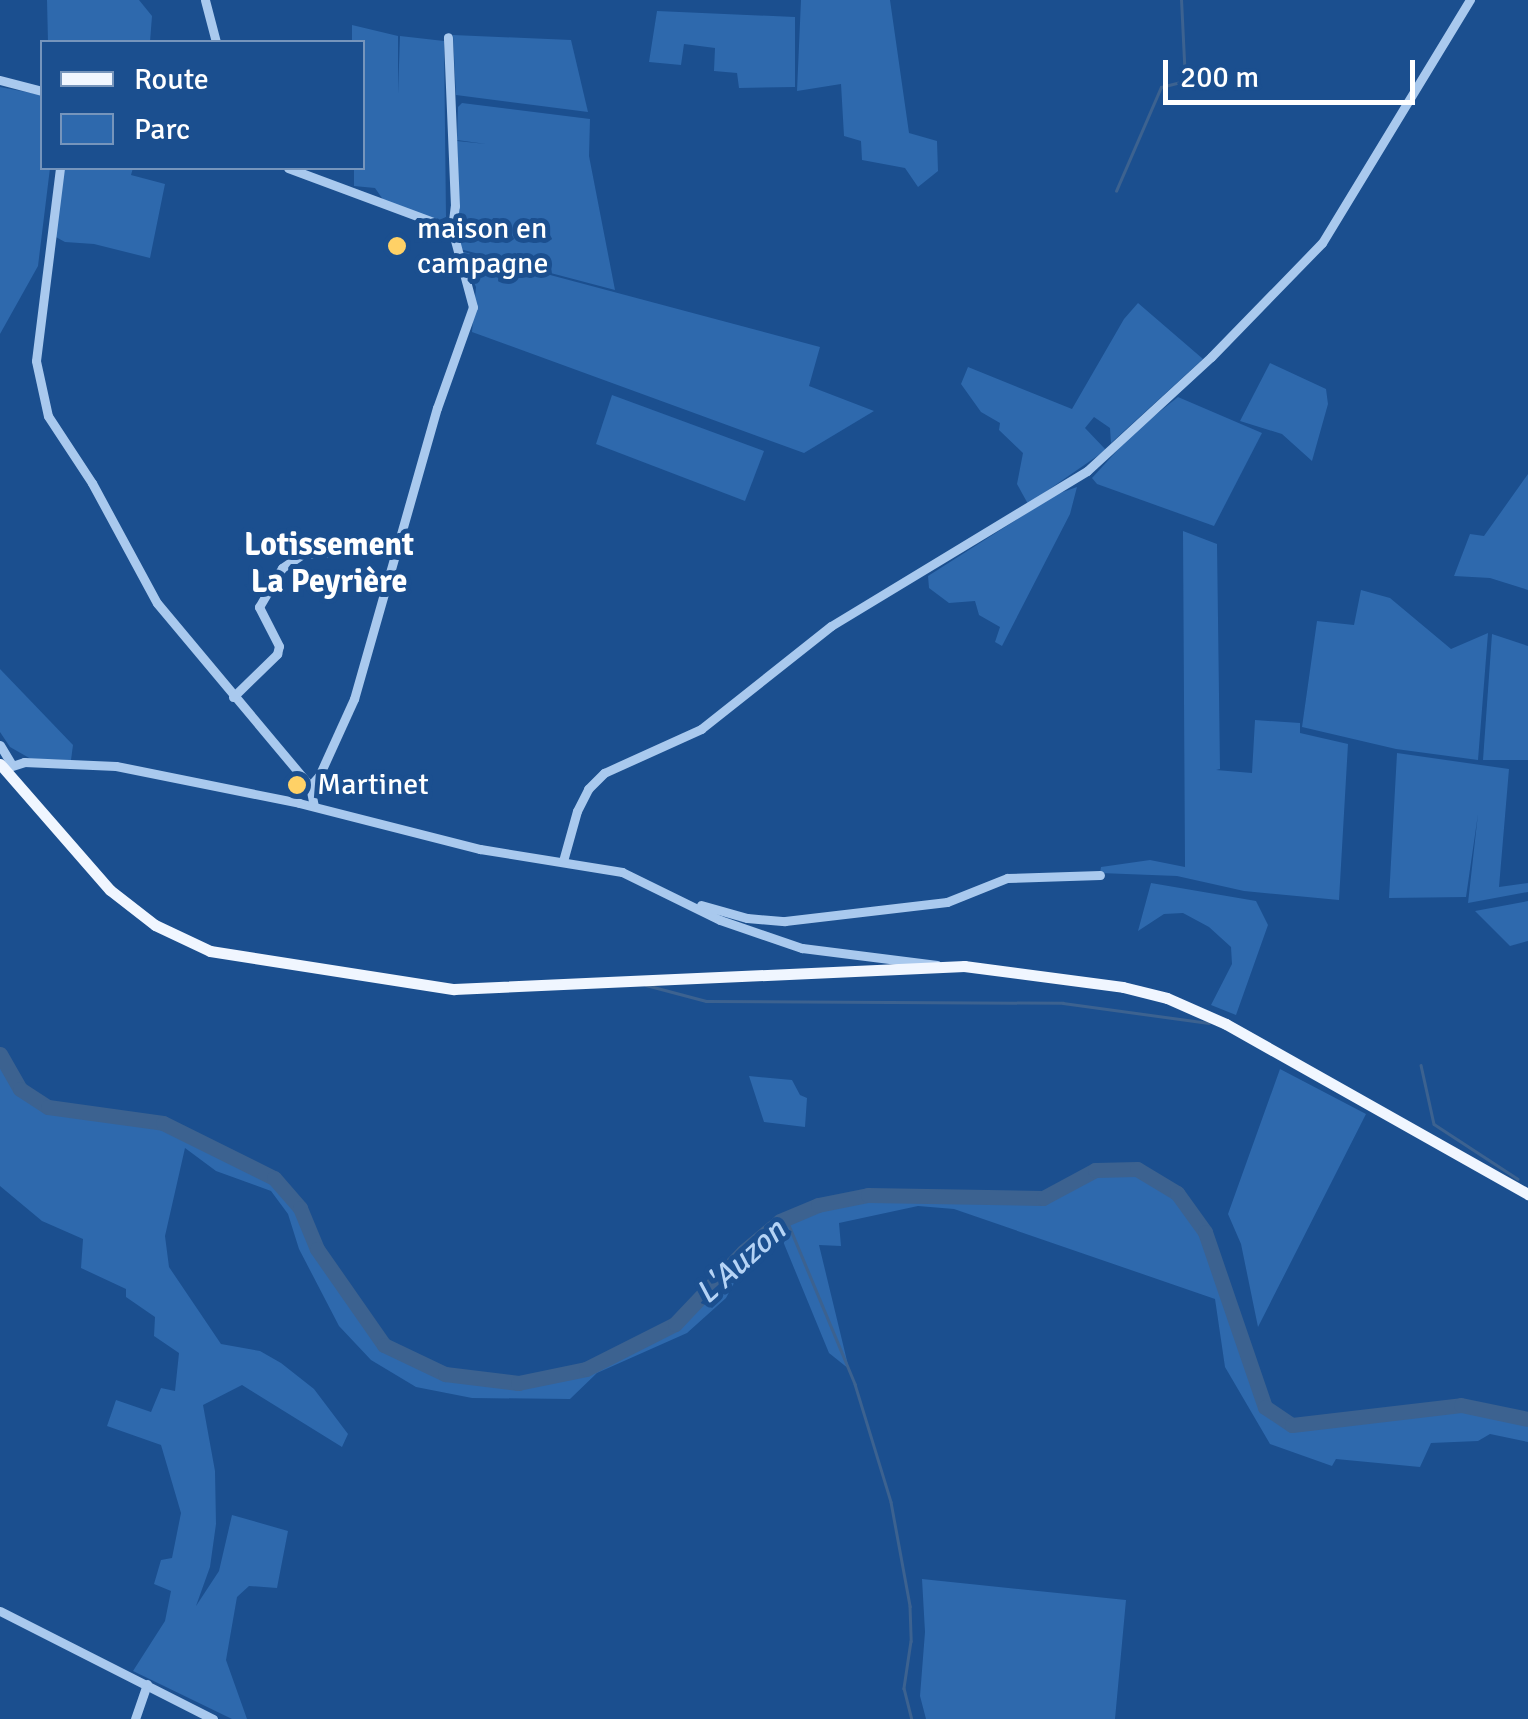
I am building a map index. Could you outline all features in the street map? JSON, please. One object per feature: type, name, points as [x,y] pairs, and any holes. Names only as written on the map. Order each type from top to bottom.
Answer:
[{"type":"main road","points":[[4,769],[99,880],[155,924],[210,951],[312,970],[454,989],[944,966],[1123,987],[1186,1005],[1363,1097],[1528,1194]]},
{"type":"street","points":[[206,0],[216,40]]},
{"type":"street","points":[[563,861],[578,811],[588,790],[604,773],[700,728],[831,626],[1087,471],[1210,357],[1322,243],[1470,0]]},
{"type":"street","points":[[310,786],[319,776],[354,698],[437,408],[472,306],[452,229],[456,206],[452,47],[448,37]]},
{"type":"street","points":[[0,80],[40,90]]},
{"type":"street","points":[[60,170],[36,361],[48,416],[92,484],[156,603],[310,786],[314,806]]},
{"type":"street","points":[[293,170],[452,229]]},
{"type":"street","points":[[234,697],[277,654],[279,646],[259,607],[282,568],[303,554],[397,548]]},
{"type":"street","points":[[0,745],[4,769],[116,766],[314,806],[480,849],[622,872],[773,940],[832,954],[913,958],[944,966]]},
{"type":"street","points":[[687,901],[747,918],[785,921],[947,902],[1007,878],[1100,876]]},
{"type":"street","points":[[0,1612],[213,1719]]},
{"type":"street","points":[[135,1719],[147,1684]]},
{"type":"green space","points":[[47,0],[139,0],[152,16],[150,40],[48,40]]},
{"type":"green space","points":[[801,0],[890,0],[909,133],[937,141],[938,171],[918,187],[905,168],[862,160],[861,141],[844,136],[841,84],[797,91]]},
{"type":"green space","points":[[657,11],[795,17],[795,87],[739,88],[737,73],[714,71],[715,48],[684,44],[681,65],[649,62]]},
{"type":"green space","points":[[352,25],[398,36],[398,94],[400,36],[444,41],[446,217],[439,220],[384,201],[375,188],[354,186],[354,170],[365,170],[365,40],[352,40]]},
{"type":"green space","points":[[453,35],[571,40],[588,112],[456,95]]},
{"type":"green space","points":[[0,87],[40,95],[40,170],[50,170],[38,266],[0,334]]},
{"type":"green space","points":[[462,103],[590,119],[589,156],[615,290],[460,249],[457,141],[486,144],[457,140],[458,107]]},
{"type":"green space","points":[[63,170],[132,170],[131,175],[165,184],[150,258],[94,244],[65,242],[54,236]]},
{"type":"green space","points":[[460,251],[820,347],[809,386],[874,411],[804,453],[472,332],[476,287]]},
{"type":"green space","points":[[1138,303],[1203,359],[1111,443],[1110,428],[1094,417],[1085,428],[1106,450],[1028,504],[1017,484],[1023,453],[999,430],[1000,423],[981,412],[961,384],[968,367],[1072,409],[1124,319]]},
{"type":"green space","points":[[1270,363],[1326,389],[1328,404],[1312,461],[1282,434],[1240,421]]},
{"type":"green space","points":[[612,395],[764,451],[745,501],[596,444]]},
{"type":"green space","points":[[1178,397],[1262,433],[1214,526],[1097,484],[1092,478],[1134,432]]},
{"type":"green space","points":[[1528,474],[1528,590],[1490,578],[1454,576],[1470,534],[1484,536]]},
{"type":"green space","points":[[1077,487],[1070,514],[1002,646],[995,642],[1000,627],[979,615],[975,601],[949,603],[929,588],[928,576],[1057,494]]},
{"type":"green space","points":[[1183,531],[1217,544],[1220,769],[1216,770],[1252,773],[1255,720],[1300,723],[1300,733],[1348,744],[1339,900],[1244,891],[1177,876],[1100,873],[1101,867],[1150,860],[1185,867]]},
{"type":"green space","points":[[1361,590],[1390,598],[1451,649],[1488,633],[1478,760],[1396,749],[1302,727],[1317,621],[1354,625]]},
{"type":"green space","points":[[1492,634],[1528,646],[1528,760],[1483,760]]},
{"type":"green space","points":[[0,669],[73,745],[71,760],[31,759],[10,747],[0,732]]},
{"type":"green space","points":[[1397,753],[1509,769],[1499,887],[1528,883],[1528,892],[1468,903],[1478,814],[1466,897],[1389,898]]},
{"type":"green space","points":[[1151,883],[1256,901],[1268,925],[1236,1015],[1211,1005],[1232,964],[1231,947],[1209,927],[1183,913],[1164,914],[1138,931]]},
{"type":"green space","points":[[1528,901],[1528,941],[1510,946],[1475,911]]},
{"type":"green space","points":[[0,1066],[18,1094],[47,1110],[164,1127],[272,1183],[296,1210],[314,1253],[383,1348],[444,1378],[518,1386],[588,1371],[677,1326],[745,1254],[782,1223],[820,1208],[868,1198],[1002,1204],[1042,1201],[1095,1175],[1136,1174],[1174,1196],[1203,1233],[1264,1408],[1291,1427],[1462,1408],[1514,1414],[1528,1421],[1528,1442],[1490,1434],[1478,1441],[1431,1443],[1420,1467],[1336,1459],[1332,1466],[1270,1444],[1225,1367],[1215,1299],[954,1209],[918,1206],[839,1223],[841,1246],[819,1245],[849,1369],[829,1353],[780,1234],[741,1270],[726,1298],[687,1333],[597,1373],[570,1399],[472,1398],[416,1387],[371,1360],[339,1326],[299,1249],[288,1214],[271,1191],[216,1171],[185,1148],[165,1236],[169,1267],[221,1344],[260,1351],[281,1363],[314,1389],[348,1434],[342,1447],[242,1385],[203,1405],[215,1471],[216,1524],[210,1567],[196,1606],[219,1571],[232,1515],[288,1531],[277,1588],[249,1586],[237,1597],[226,1660],[247,1719],[232,1719],[133,1671],[165,1621],[171,1591],[154,1584],[161,1560],[172,1558],[181,1513],[161,1445],[107,1426],[116,1400],[151,1412],[161,1388],[175,1391],[179,1353],[154,1336],[155,1317],[126,1297],[126,1289],[81,1268],[83,1239],[42,1221],[0,1186]]},
{"type":"green space","points":[[1280,1069],[1366,1114],[1258,1327],[1241,1244],[1228,1214]]},
{"type":"green space","points":[[749,1076],[792,1080],[800,1095],[807,1098],[805,1127],[764,1122]]},
{"type":"green space","points":[[922,1579],[1126,1600],[1115,1719],[926,1719],[920,1696],[925,1632]]},
{"type":"waterway","points":[[1116,191],[1161,87],[1185,81],[1181,0]]},
{"type":"waterway","points":[[646,985],[706,1001],[1063,1003],[1209,1023]]},
{"type":"waterway","name":"L'Auzon","points":[[0,1054],[20,1089],[48,1107],[163,1123],[274,1178],[300,1208],[317,1249],[384,1345],[445,1374],[518,1383],[586,1369],[675,1324],[743,1252],[780,1221],[818,1205],[868,1195],[1043,1198],[1095,1170],[1137,1169],[1177,1193],[1205,1232],[1265,1407],[1292,1425],[1461,1405],[1528,1419]]},
{"type":"waterway","points":[[1421,1065],[1434,1124],[1518,1179]]},
{"type":"waterway","points":[[786,1218],[855,1384],[891,1502],[910,1606],[911,1641],[904,1688],[912,1719]]},
{"type":"place","name":"maison en campagne","points":[[397,246]]},
{"type":"place","name":"Martinet","points":[[297,785]]},
{"type":"district","name":"Lotissement La Peyrière","points":[[329,564]]}]
